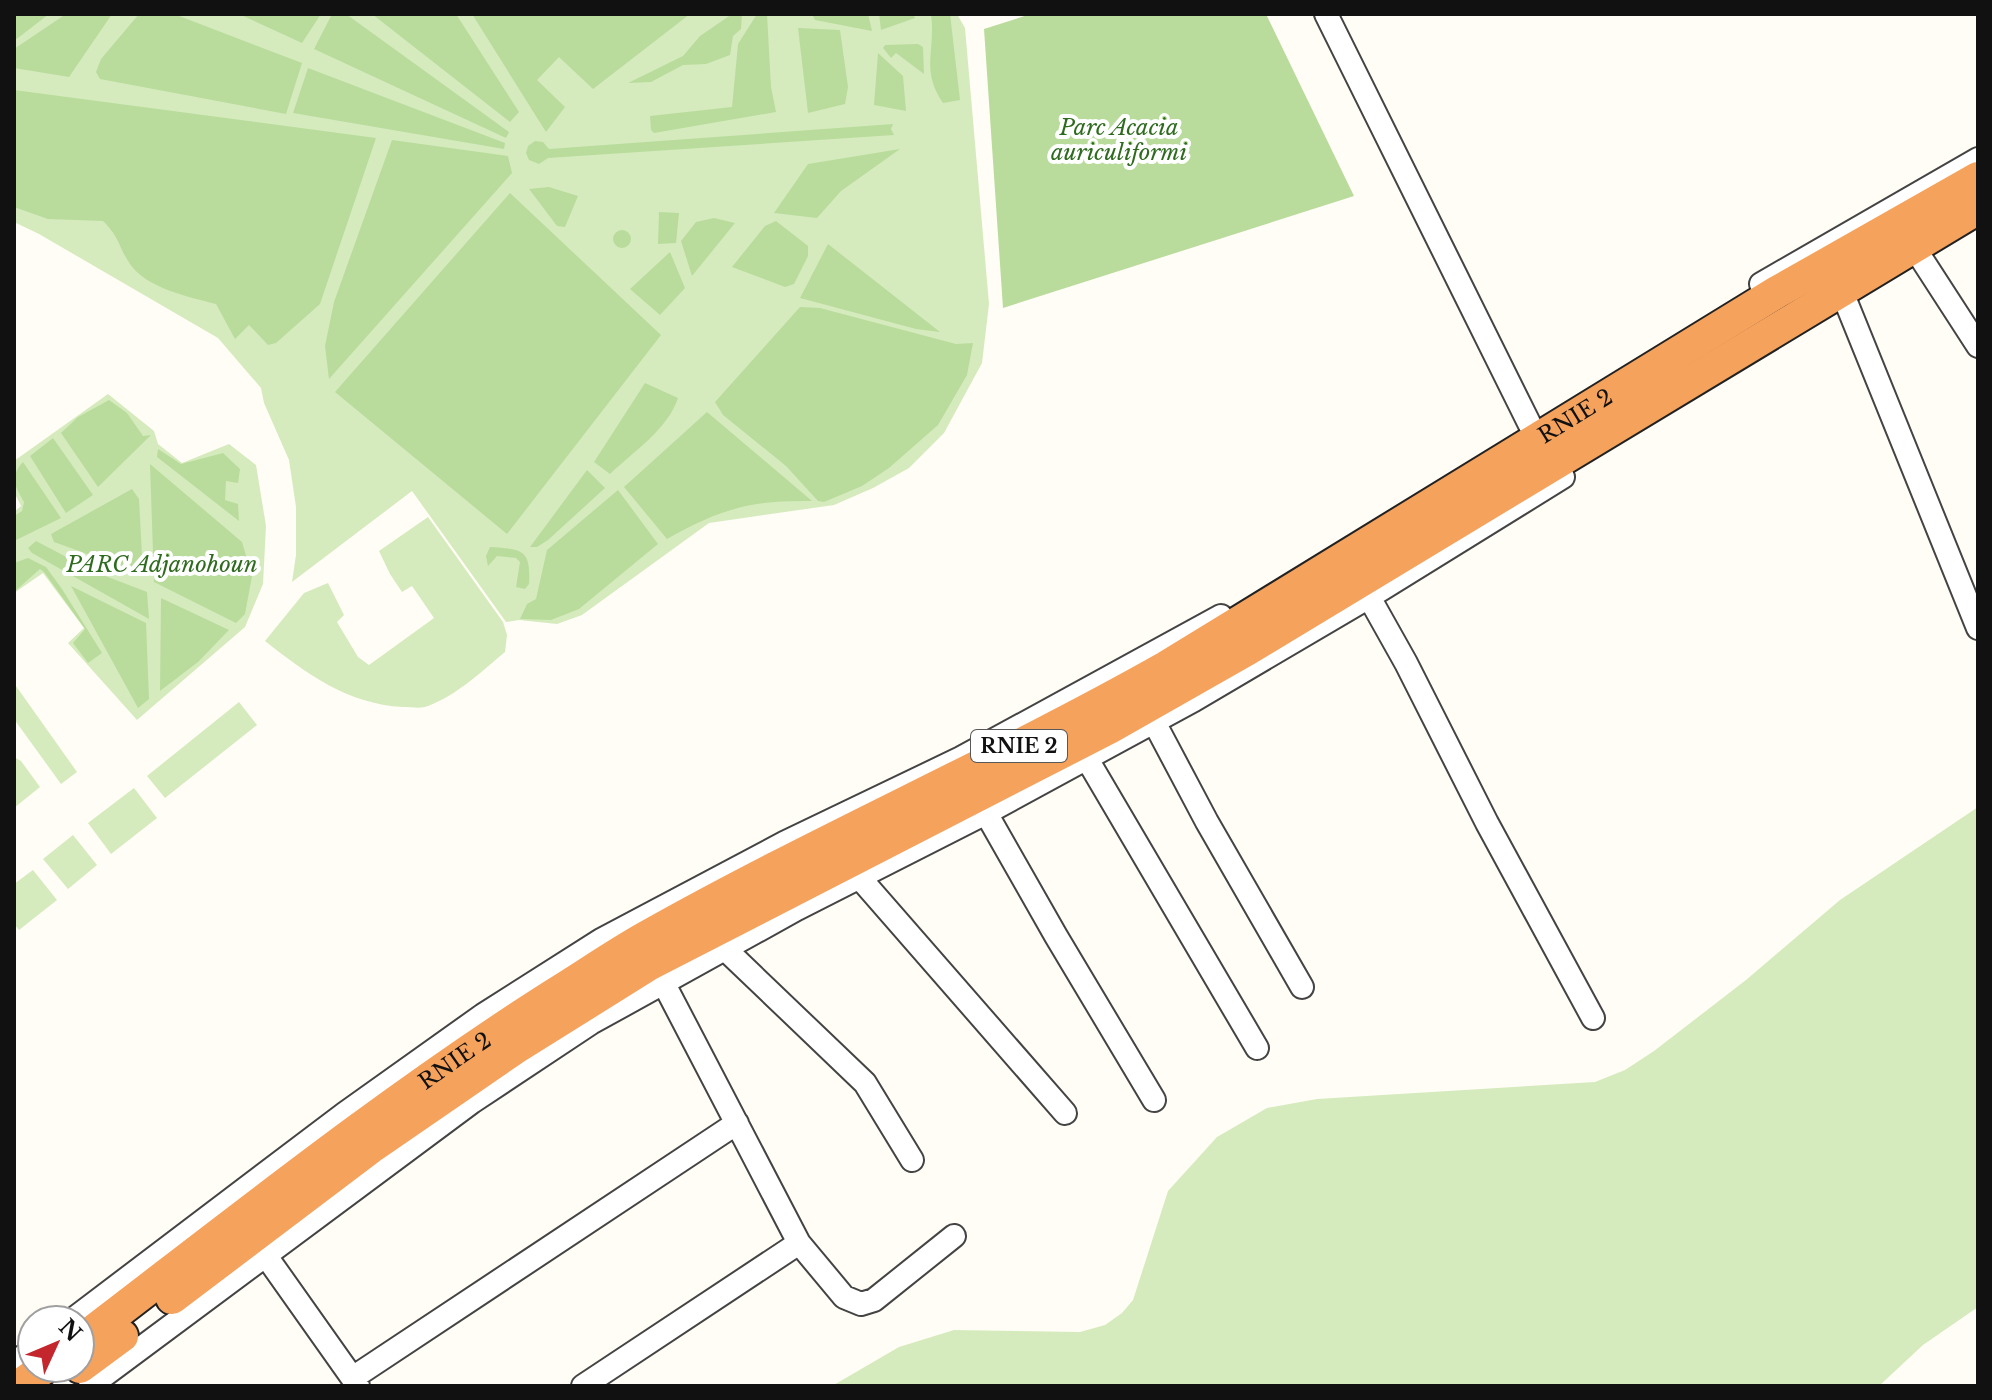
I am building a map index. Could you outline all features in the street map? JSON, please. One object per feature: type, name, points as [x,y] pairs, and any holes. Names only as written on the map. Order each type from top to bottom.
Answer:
[{"type":"highway","name":"RNIE 2","points":[[96,1329],[358,1128],[497,1031],[644,938],[1100,705],[1777,292],[1978,178]]},
{"type":"highway","name":"RNIE 2","points":[[96,1371],[373,1146],[514,1049],[650,964],[1109,728],[1248,649],[1978,208]]},
{"type":"street","points":[[1326,14],[1530,425]]},
{"type":"street","points":[[93,1304],[344,1114],[483,1015],[601,940],[784,843],[961,758],[1230,611],[1824,245],[1978,159]]},
{"type":"street","points":[[96,1373],[266,1256],[485,1092],[591,1023],[1154,722],[1369,597],[1846,302],[1978,227]]},
{"type":"street","points":[[1921,258],[1978,346]]},
{"type":"street","points":[[1846,302],[1978,628]]},
{"type":"street","points":[[1369,597],[1593,1018]]},
{"type":"street","points":[[1154,722],[1207,822],[1302,987]]},
{"type":"street","points":[[1087,759],[1257,1048]]},
{"type":"street","points":[[986,813],[1154,1100]]},
{"type":"street","points":[[859,877],[1020,1057],[1065,1113]]},
{"type":"street","points":[[725,949],[865,1083],[912,1160]]},
{"type":"street","points":[[663,982],[799,1243],[844,1297],[861,1304],[874,1300],[954,1236]]},
{"type":"street","points":[[266,1256],[356,1382],[737,1123]]},
{"type":"street","points":[[583,1386],[799,1243]]},
{"type":"green space","points":[[14,14],[957,14],[965,28],[989,304],[982,363],[944,433],[909,468],[834,505],[709,523],[582,615],[557,624],[519,620],[506,622],[412,491],[292,582],[296,555],[296,507],[289,460],[264,403],[261,388],[218,338],[14,222]]},
{"type":"green space","points":[[14,14],[49,14],[14,41]]},
{"type":"green space","points":[[66,14],[112,14],[69,77],[14,68],[14,49]]},
{"type":"green space","points":[[139,14],[174,14],[302,63],[286,114],[100,79],[96,72],[101,59]]},
{"type":"green space","points":[[239,14],[321,14],[302,43]]},
{"type":"green space","points":[[332,14],[346,14],[509,132],[506,138],[314,49]]},
{"type":"green space","points":[[372,14],[456,14],[519,112],[510,122]]},
{"type":"green space","points":[[472,14],[690,14],[593,89],[559,57],[537,80],[565,107],[546,132]]},
{"type":"green space","points":[[732,14],[742,14],[741,29],[733,36],[730,55],[706,64],[683,65],[651,82],[628,83],[683,56],[700,36]]},
{"type":"green space","points":[[757,14],[767,14],[771,87],[776,112],[654,133],[650,116],[732,107],[738,44]]},
{"type":"green space","points":[[812,14],[868,14],[872,31],[815,20]]},
{"type":"green space","points":[[879,14],[913,14],[915,18],[881,30]]},
{"type":"green space","points":[[931,14],[950,14],[960,100],[943,103],[932,80]]},
{"type":"green space","name":"Parc Acacia auriculiformi","points":[[1031,14],[1266,14],[1354,196],[1003,308],[984,29]]},
{"type":"green space","points":[[798,28],[840,30],[848,87],[845,104],[808,113]]},
{"type":"green space","points":[[918,44],[923,47],[924,74],[896,53],[891,58],[883,48],[885,45]]},
{"type":"green space","points":[[878,53],[903,76],[906,111],[874,105]]},
{"type":"green space","points":[[308,68],[505,143],[504,149],[293,113]]},
{"type":"green space","points":[[14,90],[376,138],[320,304],[276,343],[268,345],[249,325],[235,339],[216,304],[169,290],[137,272],[103,221],[48,219],[14,207]]},
{"type":"green space","points":[[893,124],[891,129],[894,135],[548,158],[539,164],[529,160],[526,153],[528,146],[535,141],[543,142],[549,149]]},
{"type":"green space","points":[[392,140],[508,156],[512,173],[329,379],[325,346],[334,302]]},
{"type":"green space","points":[[900,149],[841,191],[817,218],[774,213],[808,164]]},
{"type":"green space","points":[[549,187],[578,196],[565,227],[557,226],[529,189]]},
{"type":"green space","points":[[510,193],[661,335],[507,534],[335,392]]},
{"type":"green space","points":[[659,212],[679,213],[676,243],[658,244]]},
{"type":"green space","points":[[714,218],[735,223],[692,276],[681,241],[696,222]]},
{"type":"green space","points":[[776,221],[808,246],[808,256],[794,284],[785,287],[732,267],[765,226]]},
{"type":"green space","points":[[618,230],[626,230],[631,239],[629,246],[618,248],[613,243],[613,235]]},
{"type":"green space","points":[[828,244],[940,332],[916,329],[800,298]]},
{"type":"green space","points":[[670,252],[685,288],[660,315],[630,289]]},
{"type":"green space","points":[[800,307],[820,308],[956,344],[973,343],[967,375],[938,425],[889,468],[862,486],[824,502],[818,501],[786,466],[723,415],[715,402]]},
{"type":"green space","points":[[645,383],[678,398],[658,430],[610,474],[594,462]]},
{"type":"green space","name":"PARC Adjanohoun","points":[[108,394],[154,431],[158,444],[182,463],[229,444],[256,465],[266,526],[263,584],[245,627],[137,720],[68,643],[84,628],[43,573],[14,593],[14,512],[21,506],[14,492],[14,461]]},
{"type":"green space","points":[[109,400],[127,413],[143,436],[151,435],[98,487],[61,433],[78,417]]},
{"type":"green space","points":[[707,412],[812,501],[771,502],[736,508],[703,520],[667,539],[624,487]]},
{"type":"green space","points":[[53,438],[93,495],[66,513],[30,456]]},
{"type":"green space","points":[[158,449],[181,464],[223,453],[240,469],[238,483],[226,481],[225,500],[238,504],[239,521],[157,457]]},
{"type":"green space","points":[[23,462],[61,518],[14,541],[14,516],[22,511],[24,502],[15,477]]},
{"type":"green space","points":[[150,464],[242,542],[252,576],[245,614],[236,623],[154,582]]},
{"type":"green space","points":[[587,470],[605,488],[548,540],[537,547],[530,547]]},
{"type":"green space","points":[[132,489],[139,499],[143,574],[54,542],[51,534]]},
{"type":"green space","points":[[618,490],[658,544],[579,609],[551,620],[520,619],[527,604],[536,599],[547,550]]},
{"type":"green space","points":[[428,517],[503,622],[507,635],[505,652],[468,682],[449,696],[425,707],[383,705],[346,694],[329,685],[265,641],[304,593],[328,583],[344,615],[337,622],[358,657],[369,665],[434,618],[412,586],[402,592],[379,551]]},
{"type":"green space","points":[[36,541],[95,572],[147,592],[149,619],[32,553],[28,548]]},
{"type":"green space","points":[[490,547],[523,554],[529,573],[529,584],[525,589],[516,587],[520,562],[516,558],[497,556],[488,566],[486,556]]},
{"type":"green space","points":[[28,558],[46,567],[102,653],[88,663],[73,643],[85,629],[44,572],[40,569],[14,592],[14,563]]},
{"type":"green space","points":[[71,586],[146,623],[149,699],[138,708]]},
{"type":"green space","points":[[161,598],[229,630],[198,662],[160,691]]},
{"type":"green space","points":[[16,686],[77,772],[61,784],[14,719]]},
{"type":"green space","points":[[239,702],[257,725],[165,798],[147,776]]},
{"type":"green space","points":[[14,757],[21,761],[40,787],[14,808]]},
{"type":"green space","points":[[134,788],[157,818],[111,854],[88,823]]},
{"type":"green space","points":[[1978,807],[1978,1307],[1923,1345],[1879,1386],[832,1386],[899,1347],[954,1330],[1080,1332],[1105,1325],[1133,1300],[1168,1191],[1217,1137],[1267,1108],[1317,1099],[1595,1082],[1625,1070],[1746,980],[1840,900]]},
{"type":"green space","points":[[73,835],[97,865],[68,889],[43,859]]},
{"type":"green space","points":[[33,870],[57,900],[19,930],[14,924],[14,884]]}]
